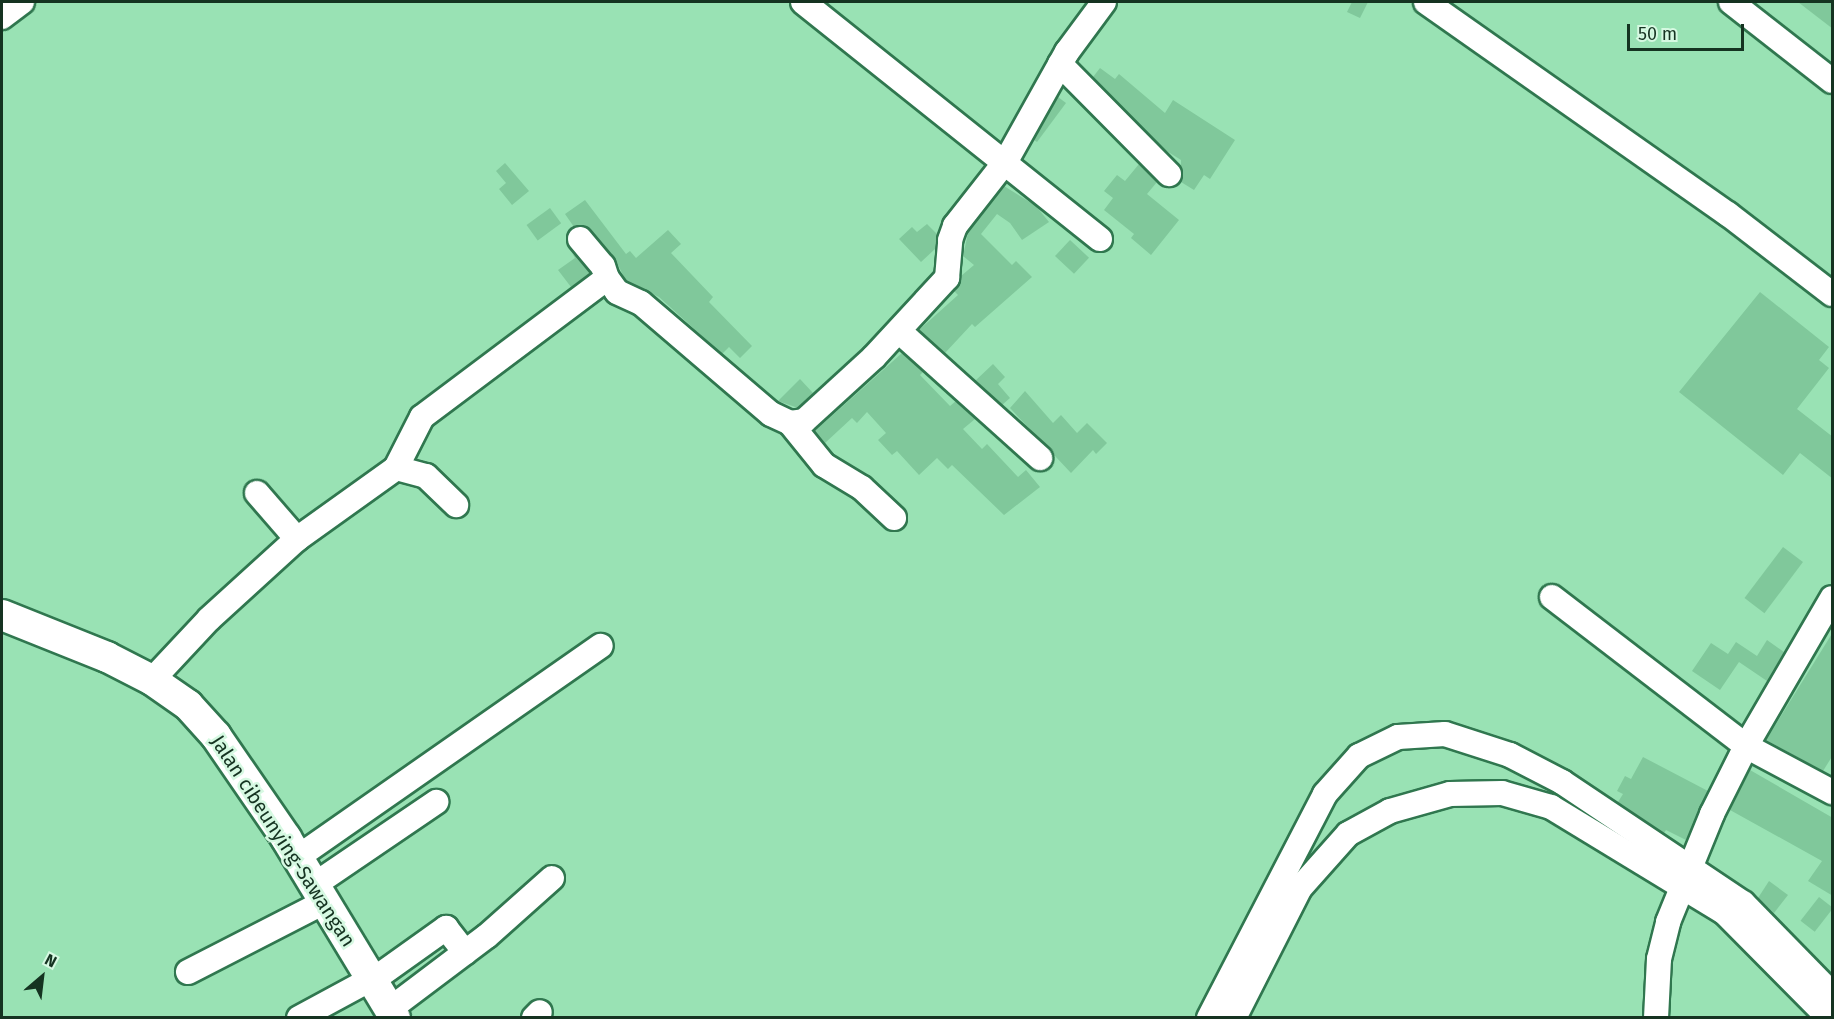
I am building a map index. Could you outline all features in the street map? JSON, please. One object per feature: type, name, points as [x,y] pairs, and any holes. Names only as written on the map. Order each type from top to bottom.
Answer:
[{"type":"main road","name":"Jalan cibeunying-Sawangan","points":[[11,619],[108,657],[152,680],[188,705],[216,735],[298,857],[392,1013]]},
{"type":"street","points":[[2,17],[22,2]]},
{"type":"street","points":[[803,2],[1006,161],[1100,239]]},
{"type":"street","points":[[790,423],[813,414],[899,331],[948,278],[950,240],[955,226],[1006,161],[1060,64],[1104,2]]},
{"type":"street","points":[[1426,2],[1728,214],[1833,294]]},
{"type":"street","points":[[1731,2],[1833,81]]},
{"type":"street","points":[[1060,64],[1169,174]]},
{"type":"street","points":[[580,239],[603,266],[607,278],[617,292],[641,303],[771,414],[790,423],[824,465],[861,488],[894,518]]},
{"type":"street","points":[[152,680],[209,619],[297,538],[396,468],[422,417],[607,278]]},
{"type":"street","points":[[899,331],[1040,458]]},
{"type":"street","points":[[396,468],[426,476],[456,505]]},
{"type":"street","points":[[257,493],[297,538]]},
{"type":"street","points":[[1552,597],[1746,746],[1833,792]]},
{"type":"street","points":[[1656,1017],[1661,945],[1686,876],[1746,746],[1833,598]]},
{"type":"street","points":[[298,857],[601,646]]},
{"type":"street","points":[[1209,1017],[1324,794],[1359,756],[1398,737],[1445,734],[1510,755],[1562,782],[1686,876],[1829,1017]]},
{"type":"street","points":[[1551,807],[1562,782]]},
{"type":"street","points":[[1233,1017],[1300,888],[1348,834],[1390,811],[1450,794],[1502,793],[1551,807],[1743,903],[1833,994]]},
{"type":"street","points":[[188,972],[319,893],[436,802]]},
{"type":"street","points":[[1296,850],[1321,864]]},
{"type":"street","points":[[392,1013],[552,878]]},
{"type":"street","points":[[299,1017],[372,980],[446,928],[465,952]]},
{"type":"building","points":[[1352,2],[1368,2],[1360,18],[1347,12]]},
{"type":"building","points":[[1798,2],[1833,2],[1833,29]]},
{"type":"building","points":[[1100,68],[1115,79],[1119,74],[1165,113],[1173,100],[1235,140],[1210,179],[1204,175],[1194,190],[1181,182],[1181,160],[1165,150],[1093,77]]},
{"type":"building","points":[[1058,97],[1066,103],[1037,142],[1034,140]]},
{"type":"building","points":[[505,163],[529,191],[512,205],[499,189],[506,183],[496,171]]},
{"type":"building","points":[[1139,164],[1157,182],[1147,194],[1179,220],[1151,255],[1131,238],[1134,234],[1104,210],[1113,198],[1104,191],[1117,175],[1125,181]]},
{"type":"building","points":[[1004,186],[1036,206],[1049,222],[1022,240],[1010,223],[997,214],[981,234],[1012,265],[1016,261],[1032,277],[975,327],[972,324],[945,353],[919,330],[958,295],[954,291],[961,276],[974,265],[963,256],[968,233]]},
{"type":"building","points":[[585,200],[626,254],[630,251],[636,258],[668,230],[681,244],[671,253],[713,297],[709,302],[752,346],[740,358],[729,347],[722,354],[659,297],[626,281],[614,257],[591,230],[584,225],[574,227],[565,214]]},
{"type":"building","points":[[550,208],[561,223],[538,240],[527,225]]},
{"type":"building","points":[[927,224],[937,234],[935,249],[921,262],[899,239],[912,227],[917,232]]},
{"type":"building","points":[[1070,240],[1089,258],[1074,274],[1055,256]]},
{"type":"building","points":[[572,253],[590,273],[571,287],[558,270],[575,258]]},
{"type":"building","points":[[1760,292],[1829,347],[1819,360],[1829,368],[1797,409],[1833,437],[1833,479],[1800,453],[1783,475],[1679,392]]},
{"type":"building","points":[[902,353],[923,372],[920,375],[950,406],[956,401],[975,419],[963,429],[982,449],[987,444],[1018,477],[1026,470],[1040,487],[1004,515],[952,465],[948,469],[937,458],[919,475],[897,451],[892,455],[878,440],[886,433],[867,412],[857,423],[852,418],[825,443],[815,431]]},
{"type":"building","points":[[993,364],[1005,377],[998,384],[1010,398],[1002,405],[975,381]]},
{"type":"building","points":[[800,379],[813,393],[798,408],[778,401]]},
{"type":"building","points":[[1025,391],[1053,423],[1061,415],[1077,433],[1087,423],[1107,443],[1096,454],[1093,450],[1071,473],[1010,408]]},
{"type":"building","points":[[1783,547],[1803,562],[1764,613],[1744,598]]},
{"type":"building","points":[[1833,632],[1833,755],[1823,771],[1766,740]]},
{"type":"building","points":[[1767,640],[1784,652],[1767,681],[1739,662],[1720,690],[1692,671],[1711,643],[1728,654],[1736,642],[1757,656]]},
{"type":"building","points":[[1643,757],[1708,791],[1686,840],[1666,830],[1664,833],[1618,802],[1623,794],[1617,791],[1625,776],[1631,779]]},
{"type":"building","points":[[1750,770],[1833,818],[1833,896],[1808,881],[1822,861],[1730,810]]},
{"type":"building","points":[[1769,881],[1788,895],[1774,913],[1758,898]]},
{"type":"building","points":[[1819,897],[1832,910],[1815,932],[1801,921]]}]
